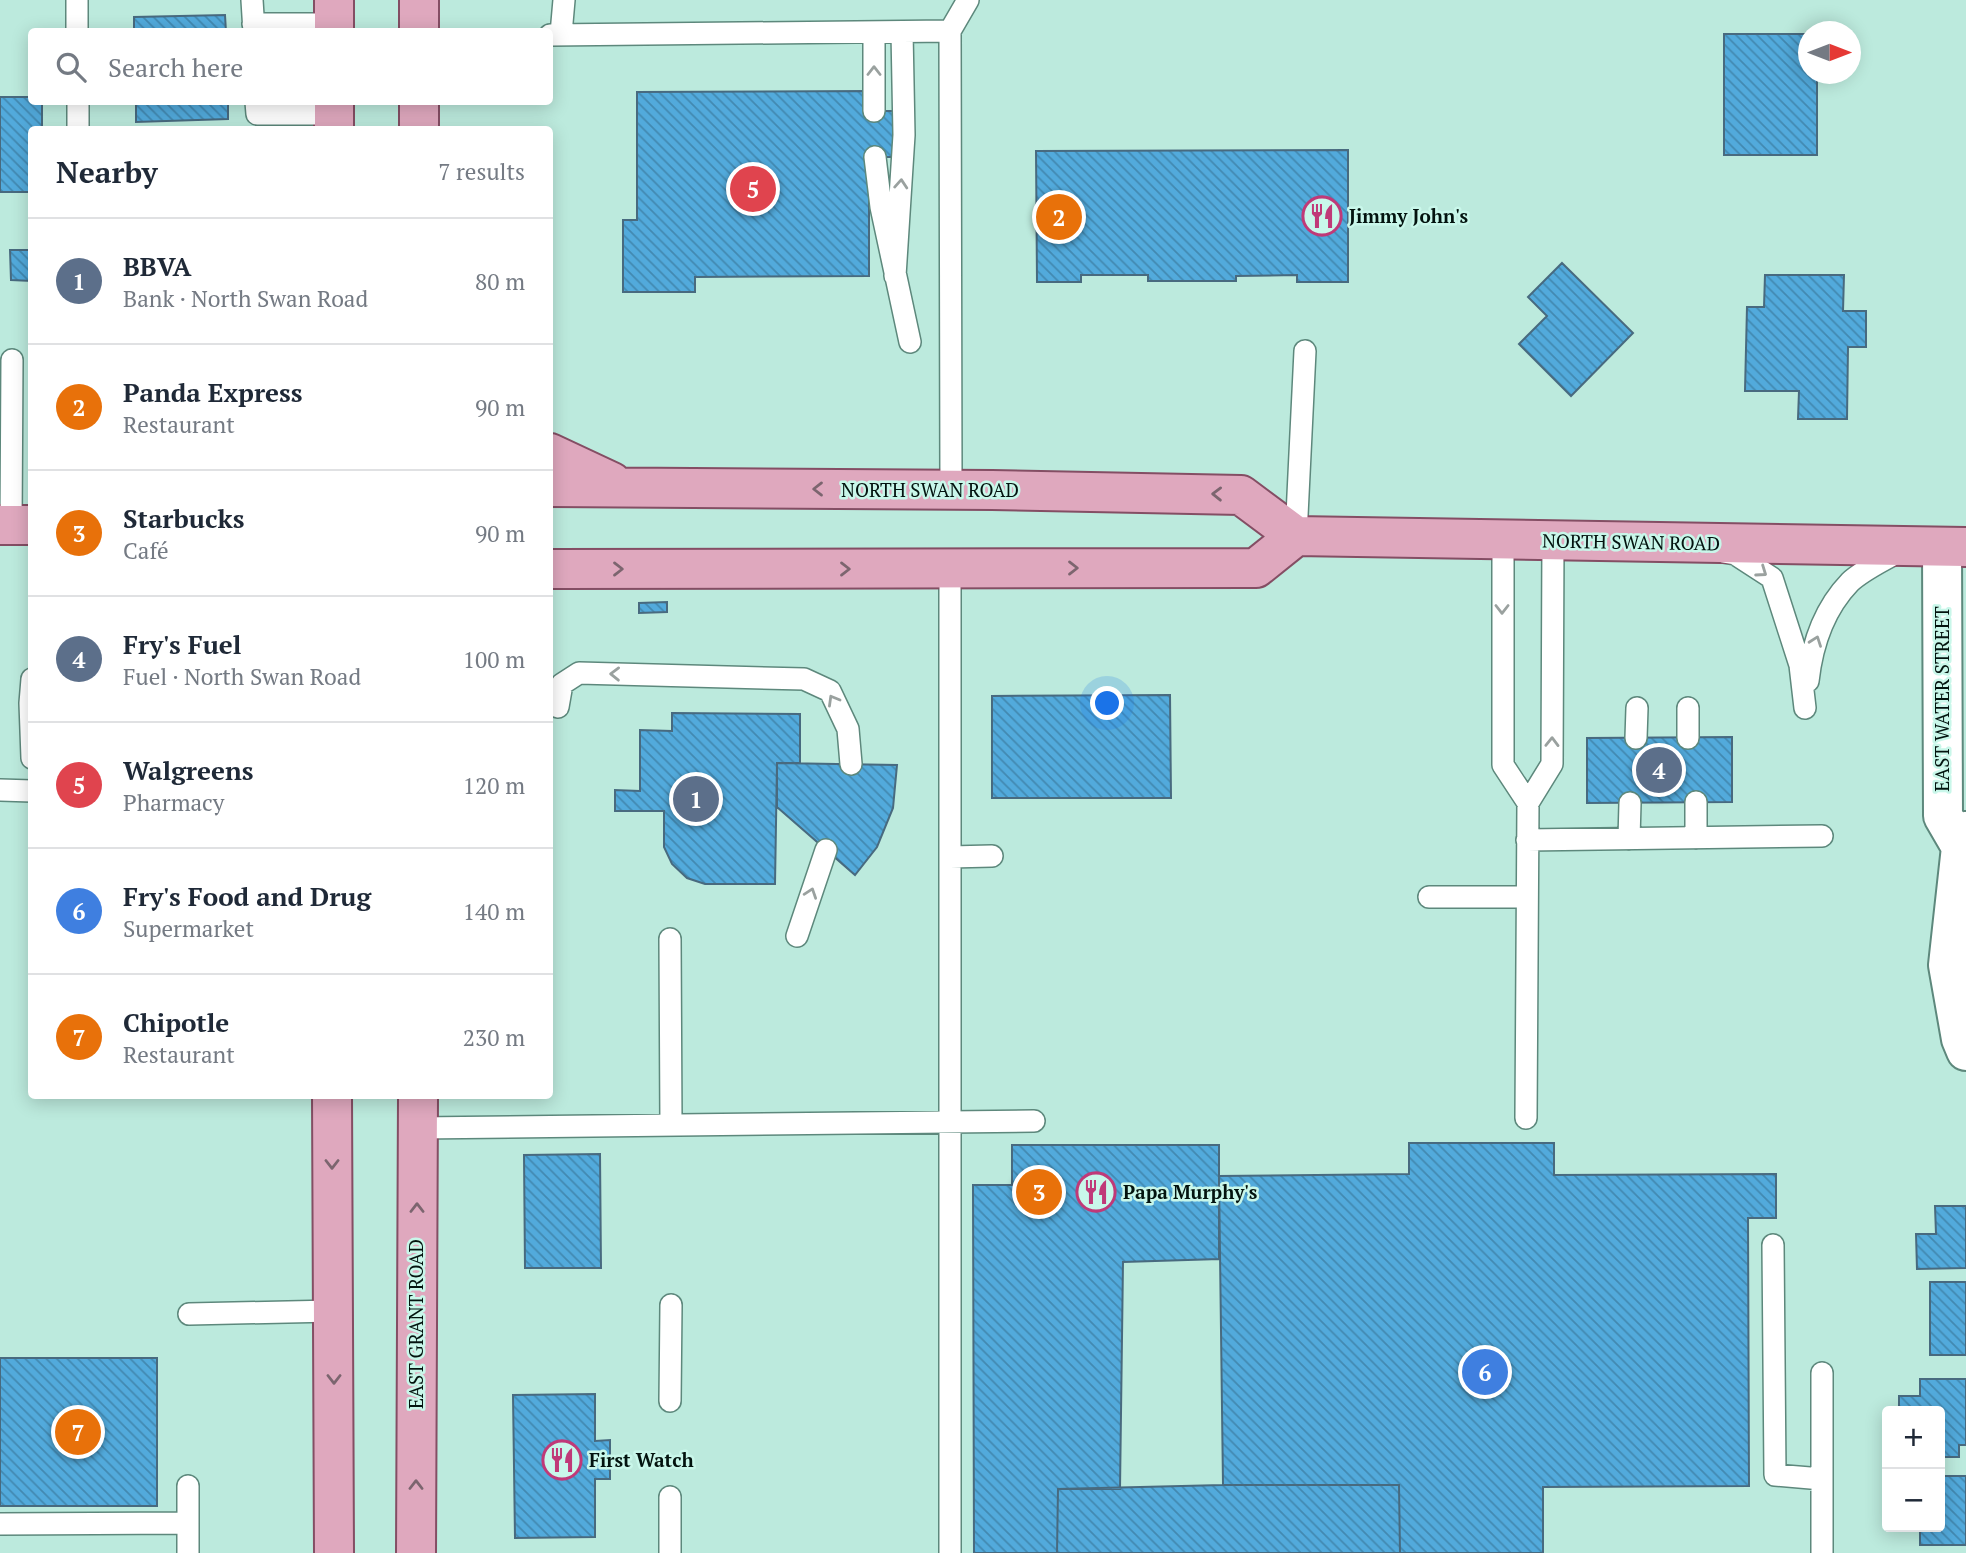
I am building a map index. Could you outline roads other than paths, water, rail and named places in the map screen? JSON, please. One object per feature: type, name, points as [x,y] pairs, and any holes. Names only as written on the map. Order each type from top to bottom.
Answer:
[{"type":"main road","points":[[419,0],[419,28]]},
{"type":"main road","points":[[419,105],[419,126]]},
{"type":"main road","points":[[553,454],[624,488]]},
{"type":"main road","name":"NORTH SWAN ROAD","points":[[553,487],[951,489],[1241,495],[1296,536],[1938,547]]},
{"type":"main road","points":[[553,569],[1256,568],[1296,536]]},
{"type":"main road","points":[[332,1099],[334,1553]]},
{"type":"main road","name":"EAST GRANT ROAD","points":[[416,1553],[418,1112]]},
{"type":"street","name":"EAST WATER STREET","points":[[1938,547],[1943,816],[1963,839],[1948,965],[1961,1039],[1966,1051]]},
{"type":"lane","points":[[77,0],[77,28]]},
{"type":"lane","points":[[253,0],[253,28],[334,19]]},
{"type":"lane","points":[[564,0],[555,34],[950,31]]},
{"type":"lane","points":[[951,489],[950,31],[968,0]]},
{"type":"lane","points":[[874,32],[874,111]]},
{"type":"lane","points":[[895,276],[904,135],[902,32]]},
{"type":"lane","points":[[78,105],[78,126]]},
{"type":"lane","points":[[257,115],[334,115]]},
{"type":"lane","points":[[875,157],[881,207],[909,342]]},
{"type":"lane","points":[[1296,536],[1305,351]]},
{"type":"lane","points":[[12,360],[14,525]]},
{"type":"lane","points":[[1503,540],[1503,765],[1528,803]]},
{"type":"lane","points":[[1526,1118],[1528,803],[1552,764],[1553,541]]},
{"type":"lane","points":[[1676,543],[1735,554],[1772,578],[1800,665],[1805,708],[1810,657],[1828,608],[1852,581],[1938,547]]},
{"type":"lane","points":[[950,569],[950,1553]]},
{"type":"lane","points":[[558,706],[562,684],[579,673],[804,679],[830,691],[848,729],[851,764]]},
{"type":"lane","points":[[1636,738],[1637,708]]},
{"type":"lane","points":[[1688,708],[1688,738]]},
{"type":"lane","points":[[0,790],[28,791]]},
{"type":"lane","points":[[1696,802],[1696,838]]},
{"type":"lane","points":[[1629,839],[1630,803]]},
{"type":"lane","points":[[1527,840],[1822,836]]},
{"type":"lane","points":[[797,936],[826,850]]},
{"type":"lane","points":[[950,857],[992,856]]},
{"type":"lane","points":[[1429,897],[1527,897]]},
{"type":"lane","points":[[670,939],[671,1125]]},
{"type":"lane","points":[[418,1112],[671,1125],[1034,1121]]},
{"type":"lane","points":[[1773,1245],[1774,1475],[1822,1479]]},
{"type":"lane","points":[[670,1401],[671,1305]]},
{"type":"lane","points":[[189,1314],[333,1311]]},
{"type":"lane","points":[[1822,1373],[1822,1553]]},
{"type":"lane","points":[[188,1486],[188,1553]]},
{"type":"lane","points":[[670,1497],[670,1553]]},
{"type":"lane","points":[[0,1524],[188,1523]]},
{"type":"place","name":"Walgreens","points":[[753,189]]},
{"type":"place","name":"Jimmy John's","points":[[1322,216]]},
{"type":"place","name":"Panda Express","points":[[1059,217]]},
{"type":"place","name":"Fry's Fuel","points":[[1659,770]]},
{"type":"place","name":"BBVA","points":[[696,799]]},
{"type":"place","name":"Starbucks","points":[[1039,1192]]},
{"type":"place","name":"Papa Murphy's","points":[[1096,1192]]},
{"type":"place","name":"Fry's Food and Drug","points":[[1485,1372]]},
{"type":"place","name":"Chipotle","points":[[78,1432]]},
{"type":"place","name":"First Watch","points":[[562,1460]]}]
